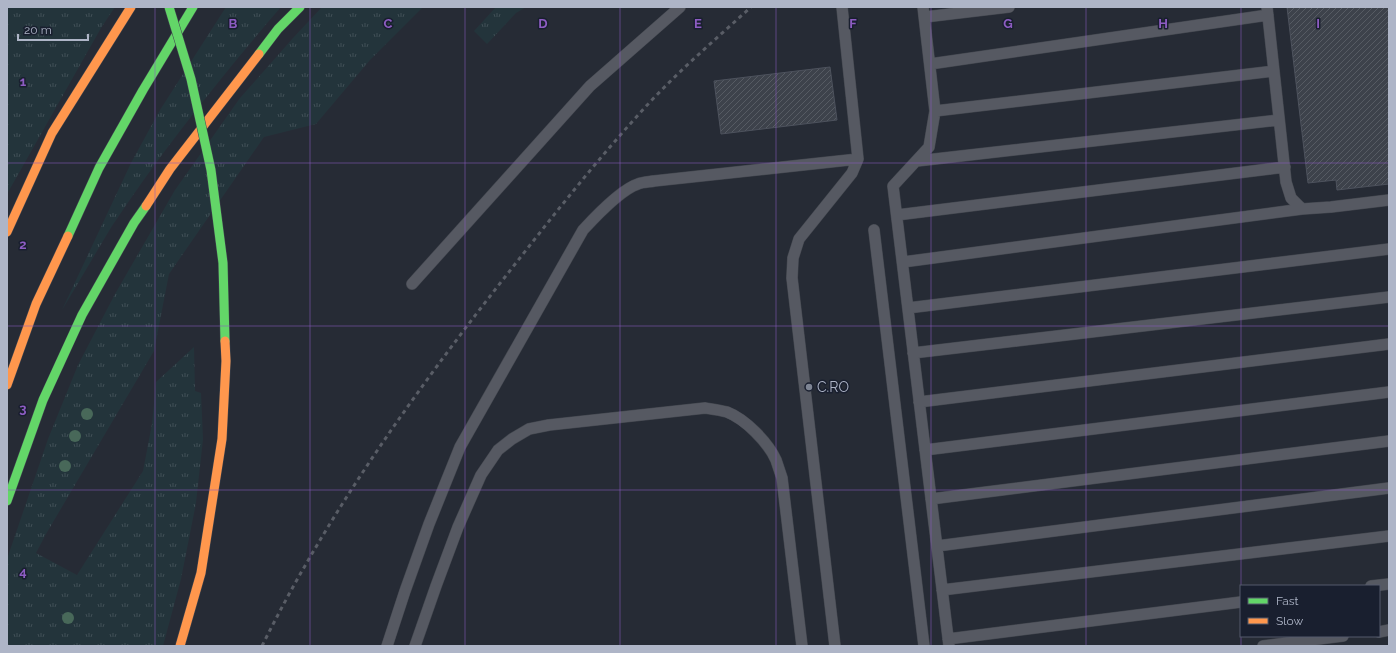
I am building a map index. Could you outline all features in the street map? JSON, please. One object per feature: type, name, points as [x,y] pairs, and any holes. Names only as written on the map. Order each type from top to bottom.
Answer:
[{"type":"highway","points":[[7,232],[52,133],[131,7]]},
{"type":"highway","points":[[169,7],[191,79],[211,170],[223,263],[226,361],[222,439],[201,573],[180,646]]},
{"type":"highway","points":[[7,385],[36,304],[99,168],[143,90],[193,7]]},
{"type":"highway","points":[[7,501],[42,400],[82,315],[134,223],[170,169],[235,84],[278,29],[300,7]]},
{"type":"lane","points":[[412,284],[590,86],[680,7]]},
{"type":"lane","points":[[1009,7],[924,12],[935,112],[929,147],[894,186],[948,643],[1240,602]]},
{"type":"lane","points":[[836,646],[792,278],[793,258],[799,239],[852,173],[858,159],[842,8]]},
{"type":"lane","points":[[930,64],[1268,11],[1286,182],[1291,198],[1302,209]]},
{"type":"lane","points":[[935,112],[1274,71]]},
{"type":"lane","points":[[917,160],[1279,120]]},
{"type":"lane","points":[[387,646],[426,531],[460,446],[583,230],[600,211],[637,184],[858,159]]},
{"type":"lane","points":[[897,214],[1285,167]]},
{"type":"lane","points":[[903,262],[1302,209],[1389,200]]},
{"type":"lane","points":[[874,230],[924,646]]},
{"type":"lane","points":[[908,308],[1389,249]]},
{"type":"lane","points":[[914,353],[1389,297]]},
{"type":"lane","points":[[919,402],[1389,344]]},
{"type":"lane","points":[[925,450],[1389,392]]},
{"type":"lane","points":[[415,646],[458,527],[481,475],[498,450],[512,439],[529,429],[549,425],[705,408],[726,412],[749,426],[776,460],[782,478],[802,646]]},
{"type":"lane","points":[[931,499],[1389,441]]},
{"type":"lane","points":[[937,546],[1389,488]]},
{"type":"lane","points":[[942,590],[1389,536]]},
{"type":"lane","points":[[1263,646],[1335,637]]},
{"type":"green space","points":[[7,7],[115,7],[101,28],[7,194]]},
{"type":"green space","points":[[226,7],[281,7],[236,60],[151,169],[112,226],[62,310],[131,163],[160,110]]},
{"type":"green space","points":[[322,7],[423,7],[370,60],[316,124],[264,137],[169,274],[154,351],[36,553],[77,575],[143,471],[152,424],[156,382],[194,347],[195,391],[201,393],[203,439],[196,503],[181,579],[163,646],[7,646],[7,559],[48,439],[78,365],[115,294],[175,190],[240,98]]},
{"type":"green space","points":[[496,7],[526,7],[516,13],[487,44],[474,31]]},
{"type":"building","points":[[1287,7],[1389,7],[1389,184],[1337,190],[1336,180],[1308,183]]},
{"type":"building","points":[[830,67],[837,120],[721,134],[714,81]]},
{"type":"railway","points":[[262,646],[315,549],[344,501],[374,455],[471,321],[558,210],[631,123],[674,77],[751,7]]},
{"type":"traffic: fast","points":[[169,7],[191,79],[211,170],[223,263],[225,341]]},
{"type":"traffic: fast","points":[[68,236],[99,168],[143,90],[193,7]]},
{"type":"traffic: fast","points":[[259,54],[278,29],[300,7]]},
{"type":"traffic: fast","points":[[7,501],[43,400],[82,315],[134,223],[146,206]]},
{"type":"traffic: slow","points":[[7,232],[52,133],[131,7]]},
{"type":"traffic: slow","points":[[146,206],[170,169],[259,54]]},
{"type":"traffic: slow","points":[[7,385],[36,304],[68,236]]},
{"type":"traffic: slow","points":[[180,646],[201,573],[222,439],[226,361],[225,341]]},
{"type":"place","name":"C.RO","points":[[809,387]]}]
